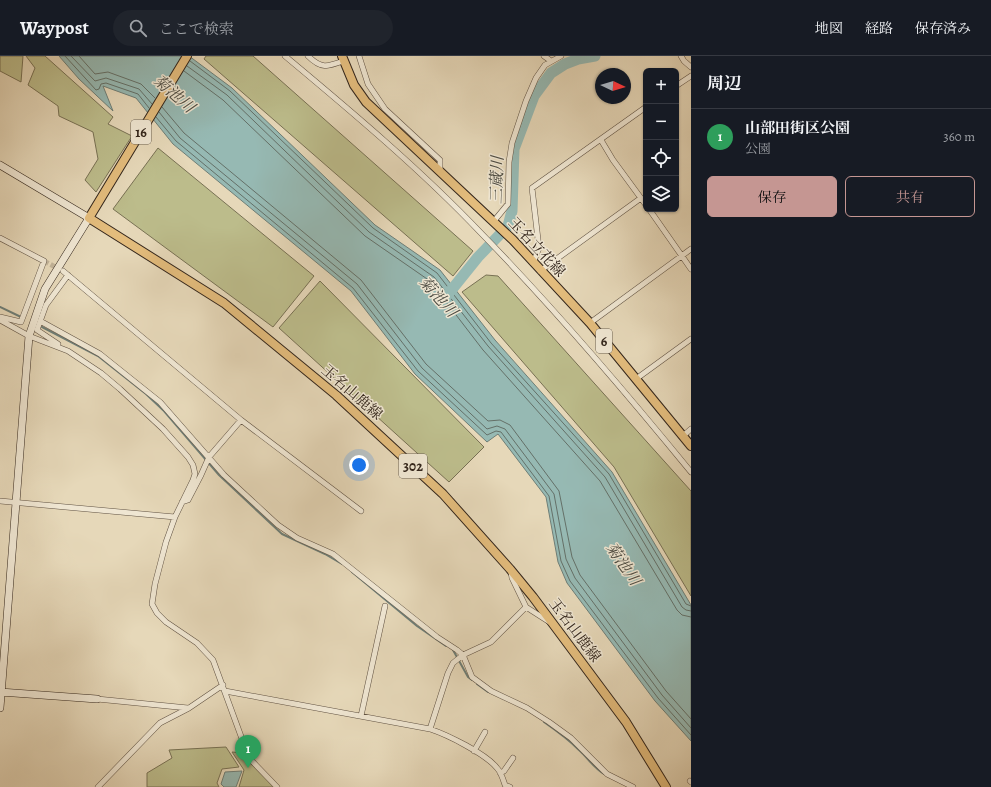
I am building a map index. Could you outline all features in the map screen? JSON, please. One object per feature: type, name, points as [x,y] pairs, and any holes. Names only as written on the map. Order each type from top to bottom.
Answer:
[{"type":"main road","name":"16","points":[[88,218],[187,56]]},
{"type":"main road","name":"玉名立花線","points":[[343,59],[354,85],[366,102],[502,228],[590,323],[691,446]]},
{"type":"main road","name":"302","points":[[0,165],[88,218]]},
{"type":"main road","points":[[0,708],[29,336],[45,289],[88,218]]},
{"type":"main road","name":"玉名山鹿線","points":[[88,218],[224,303],[336,394],[443,494],[510,569],[552,623],[626,722],[666,787]]},
{"type":"main road","points":[[1,692],[97,699]]},
{"type":"street","points":[[285,56],[436,188],[487,239],[555,313],[691,472]]},
{"type":"street","points":[[308,56],[316,63],[327,66],[343,59]]},
{"type":"street","points":[[359,56],[368,84],[385,109],[440,160],[440,169]]},
{"type":"street","points":[[544,56],[551,61]]},
{"type":"street","points":[[494,221],[508,204],[509,162],[518,121],[536,78],[545,65],[561,56]]},
{"type":"street","points":[[681,56],[684,61],[691,66]]},
{"type":"street","points":[[679,84],[691,76]]},
{"type":"street","points":[[533,263],[539,248],[532,188],[643,110]]},
{"type":"street","points":[[601,140],[643,201]]},
{"type":"street","points":[[540,270],[641,198]]},
{"type":"street","points":[[651,212],[691,268]]},
{"type":"street","points":[[0,238],[44,261],[21,322],[0,317]]},
{"type":"street","points":[[590,323],[691,249]]},
{"type":"street","points":[[63,271],[241,420],[361,511]]},
{"type":"street","points":[[68,275],[46,305],[38,330],[101,373],[120,389],[163,429],[188,457],[193,465],[195,474],[175,517],[160,564],[152,604],[157,613],[166,622],[204,650],[213,660],[249,758],[277,787]]},
{"type":"street","points":[[0,320],[29,336],[68,351]]},
{"type":"street","points":[[40,321],[100,354],[160,402],[224,474],[278,525],[297,538],[333,554],[463,655],[472,677],[491,691],[527,708],[549,722],[571,738],[607,774],[633,787]]},
{"type":"street","points":[[636,379],[691,339]]},
{"type":"street","points":[[182,502],[188,500],[206,466],[209,457],[241,420]]},
{"type":"street","points":[[683,436],[691,429]]},
{"type":"street","points":[[0,501],[175,517]]},
{"type":"street","points":[[510,569],[512,578],[526,607],[552,623]]},
{"type":"street","points":[[361,716],[384,606]]},
{"type":"street","points":[[430,729],[448,673],[456,659],[491,642],[526,607]]},
{"type":"street","points":[[98,787],[160,723],[189,708],[222,685]]},
{"type":"street","points":[[225,691],[430,729],[444,733],[474,751],[498,768],[505,785],[510,787]]},
{"type":"street","points":[[97,699],[189,708]]},
{"type":"street","points":[[474,751],[485,732]]},
{"type":"street","points":[[500,773],[504,771],[512,758]]},
{"type":"green space","points":[[0,56],[23,56],[21,82],[0,71]]},
{"type":"green space","points":[[26,56],[45,56],[113,117],[108,124],[132,136],[96,192],[85,180],[98,159],[93,132],[59,116],[58,106],[28,85],[35,68]]},
{"type":"green space","points":[[206,56],[253,56],[473,251],[453,276],[204,59]]},
{"type":"green space","points":[[158,148],[314,276],[273,327],[113,209]]},
{"type":"green space","points":[[486,275],[498,276],[691,491],[691,596],[614,467],[462,292]]},
{"type":"green space","points":[[320,281],[484,447],[449,482],[279,328]]},
{"type":"green space","points":[[226,747],[239,767],[222,769],[217,783],[219,787],[147,787],[147,773],[172,758],[169,750]]},
{"type":"green space","points":[[232,752],[242,753],[246,756],[252,765],[274,787],[239,787],[244,770]]},
{"type":"water","name":"菊池川","points":[[59,56],[189,56],[232,88],[375,225],[440,270],[495,340],[612,472],[691,605],[691,741],[655,701],[567,583],[558,562],[546,497],[498,434],[487,442],[415,374],[351,291],[173,144],[136,98],[103,86],[113,111],[79,79]]},
{"type":"water","points":[[242,771],[236,787],[224,787],[221,784],[225,772]]},
{"type":"waterway","name":"三蔵川","points":[[445,298],[478,257],[508,226],[512,211],[514,149],[534,96],[551,73],[565,64],[578,59],[595,56]]},
{"type":"waterway","points":[[0,307],[21,317]]},
{"type":"waterway","points":[[42,327],[98,356],[146,394],[164,411],[219,475],[282,534],[325,554],[342,564]]},
{"type":"waterway","points":[[352,572],[417,626],[446,646]]},
{"type":"waterway","points":[[453,650],[468,677],[472,680]]},
{"type":"waterway","points":[[477,684],[488,692]]},
{"type":"waterway","points":[[544,722],[571,742],[604,774]]},
{"type":"tunnel","points":[[44,261],[59,269]]},
{"type":"place","name":"山部田街区公園","points":[[248,768]]}]
